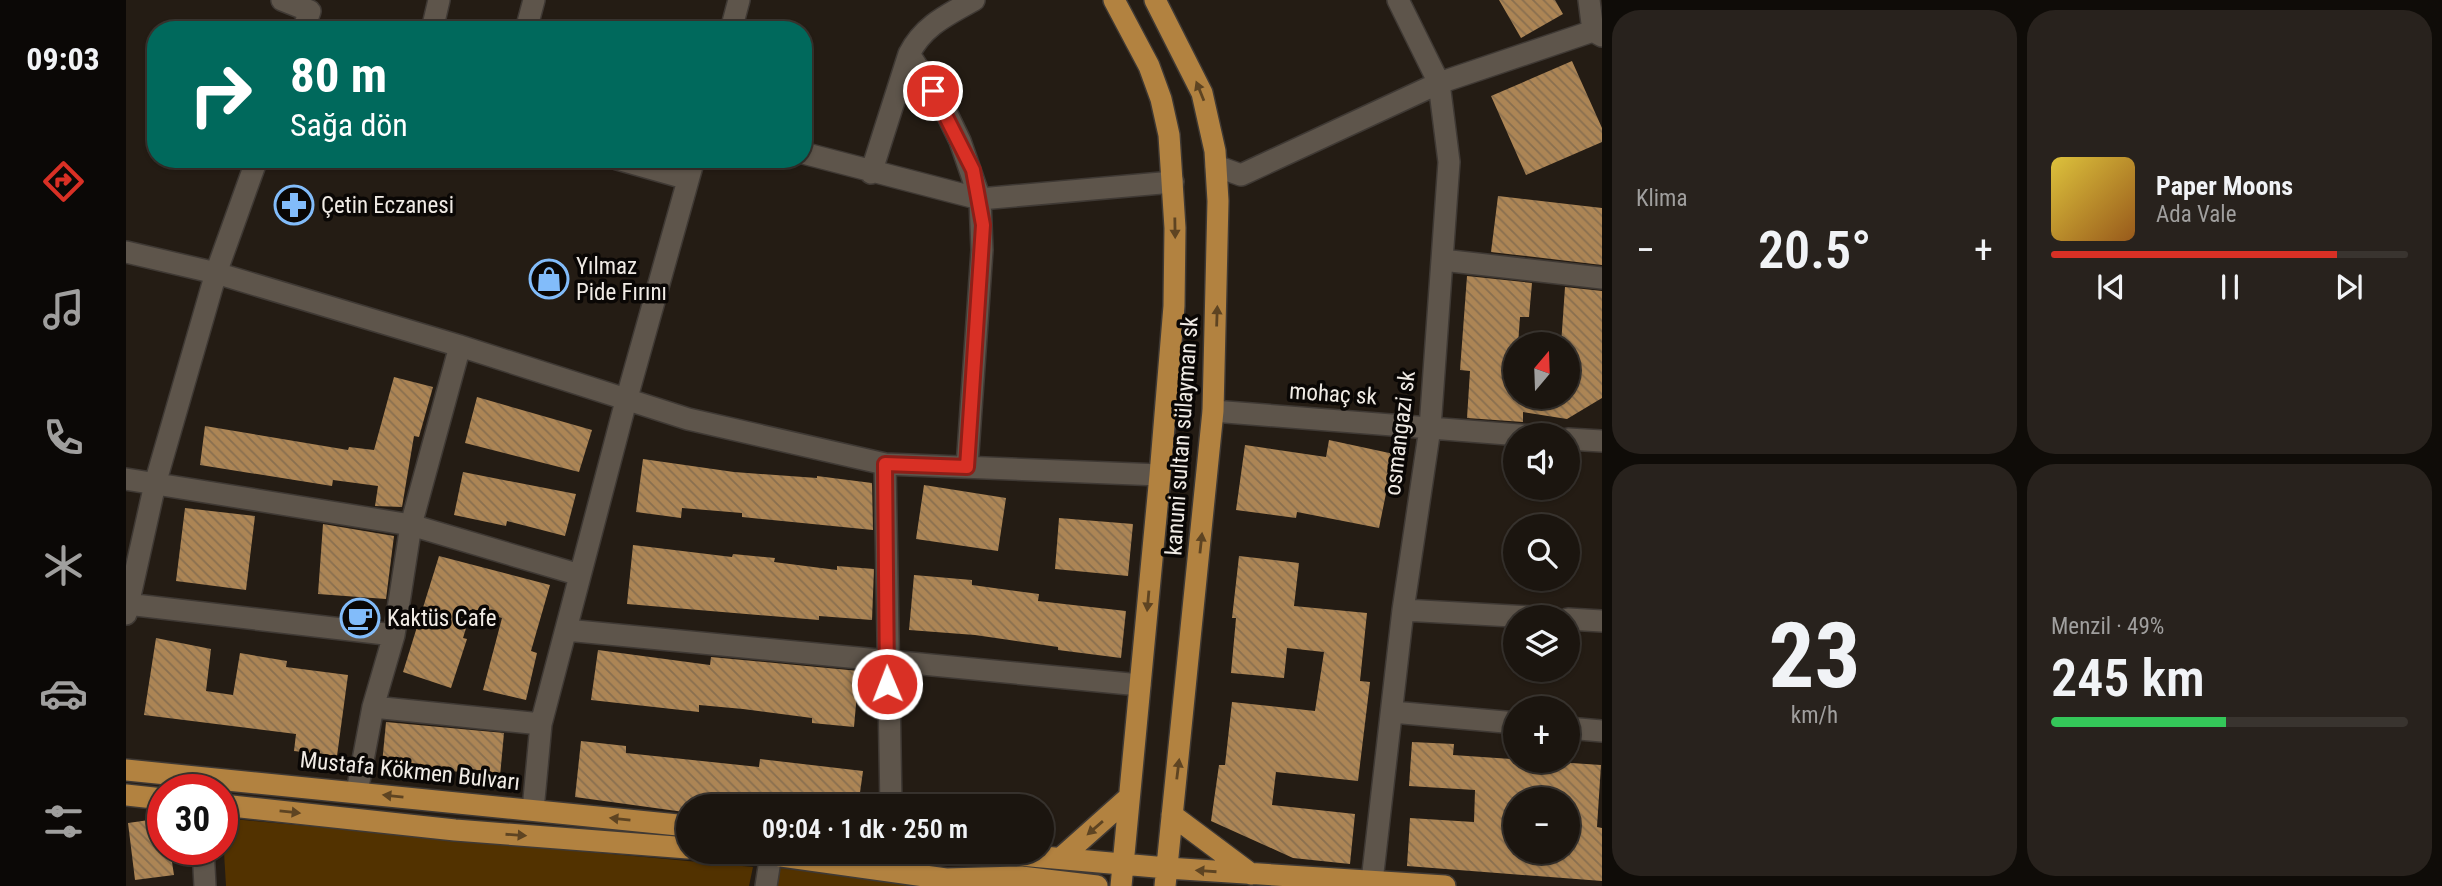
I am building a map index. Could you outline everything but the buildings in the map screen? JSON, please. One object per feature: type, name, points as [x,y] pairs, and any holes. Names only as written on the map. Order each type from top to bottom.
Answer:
[{"type":"main road","points":[[1114,0],[1149,66],[1161,100],[1173,182],[1174,306],[1121,886]]},
{"type":"main road","name":"kanuni sultan sülayman sk","points":[[1155,0],[1202,93],[1211,122],[1216,166],[1218,294],[1213,411],[1166,877]]},
{"type":"main road","name":"Mustafa Kökmen Bulvarı","points":[[126,770],[676,825]]},
{"type":"main road","points":[[126,795],[147,797]]},
{"type":"main road","points":[[1062,857],[1127,799]]},
{"type":"main road","points":[[238,806],[455,830],[676,847]]},
{"type":"main road","points":[[1172,815],[1251,874]]},
{"type":"main road","points":[[1054,856],[1121,863],[1166,877],[1251,874],[1445,886]]},
{"type":"main road","points":[[831,864],[945,882],[1097,886]]},
{"type":"street","points":[[282,0],[310,11],[306,21]]},
{"type":"street","points":[[434,21],[439,0]]},
{"type":"street","points":[[528,21],[534,0]]},
{"type":"street","points":[[733,21],[739,0]]},
{"type":"street","points":[[871,173],[909,54],[924,31],[938,19],[974,0]]},
{"type":"street","name":"osmangazi sk","points":[[1372,881],[1403,610],[1430,428],[1449,162],[1439,83],[1398,0]]},
{"type":"street","points":[[1216,166],[1241,175],[1439,83],[1598,33],[1588,0]]},
{"type":"street","points":[[909,54],[945,110],[960,141],[980,199],[982,250],[967,467]]},
{"type":"street","points":[[812,156],[980,199],[1173,182]]},
{"type":"street","points":[[126,614],[126,604],[155,484],[216,273],[254,168]]},
{"type":"street","points":[[533,810],[541,724],[626,401],[691,169]]},
{"type":"street","points":[[126,252],[216,273],[460,346],[688,419],[885,464],[1160,475]]},
{"type":"street","points":[[1442,260],[1602,278]]},
{"type":"street","points":[[357,792],[373,707],[394,635],[411,525],[460,346]]},
{"type":"street","name":"mohaç sk","points":[[1213,411],[1503,434]]},
{"type":"street","points":[[1580,440],[1602,441]]},
{"type":"street","points":[[885,464],[886,659],[891,794]]},
{"type":"street","points":[[126,478],[411,525],[580,575]]},
{"type":"street","points":[[126,604],[394,635]]},
{"type":"street","points":[[1403,610],[1503,615]]},
{"type":"street","points":[[1580,620],[1602,621]]},
{"type":"street","points":[[566,630],[886,659],[976,672],[1140,685]]},
{"type":"street","points":[[373,707],[541,724]]},
{"type":"street","points":[[1392,712],[1503,722]]},
{"type":"street","points":[[1580,729],[1602,731]]},
{"type":"street","points":[[763,864],[766,886]]},
{"type":"street","points":[[204,865],[205,886]]},
{"type":"shaded area","points":[[238,819],[676,860],[676,864],[753,867],[749,886],[226,886],[225,865],[238,865]]},
{"type":"shaded area","points":[[769,864],[856,864],[1042,886],[766,886]]},
{"type":"place","name":"Çetin Eczanesi","points":[[294,205]]},
{"type":"place","name":"Yılmaz Pide Fırını","points":[[549,279]]},
{"type":"place","name":"Kaktüs Cafe","points":[[360,618]]},
{"type":"route","points":[[887,684],[885,464],[967,467],[983,225],[973,170],[945,110],[933,91]]}]
